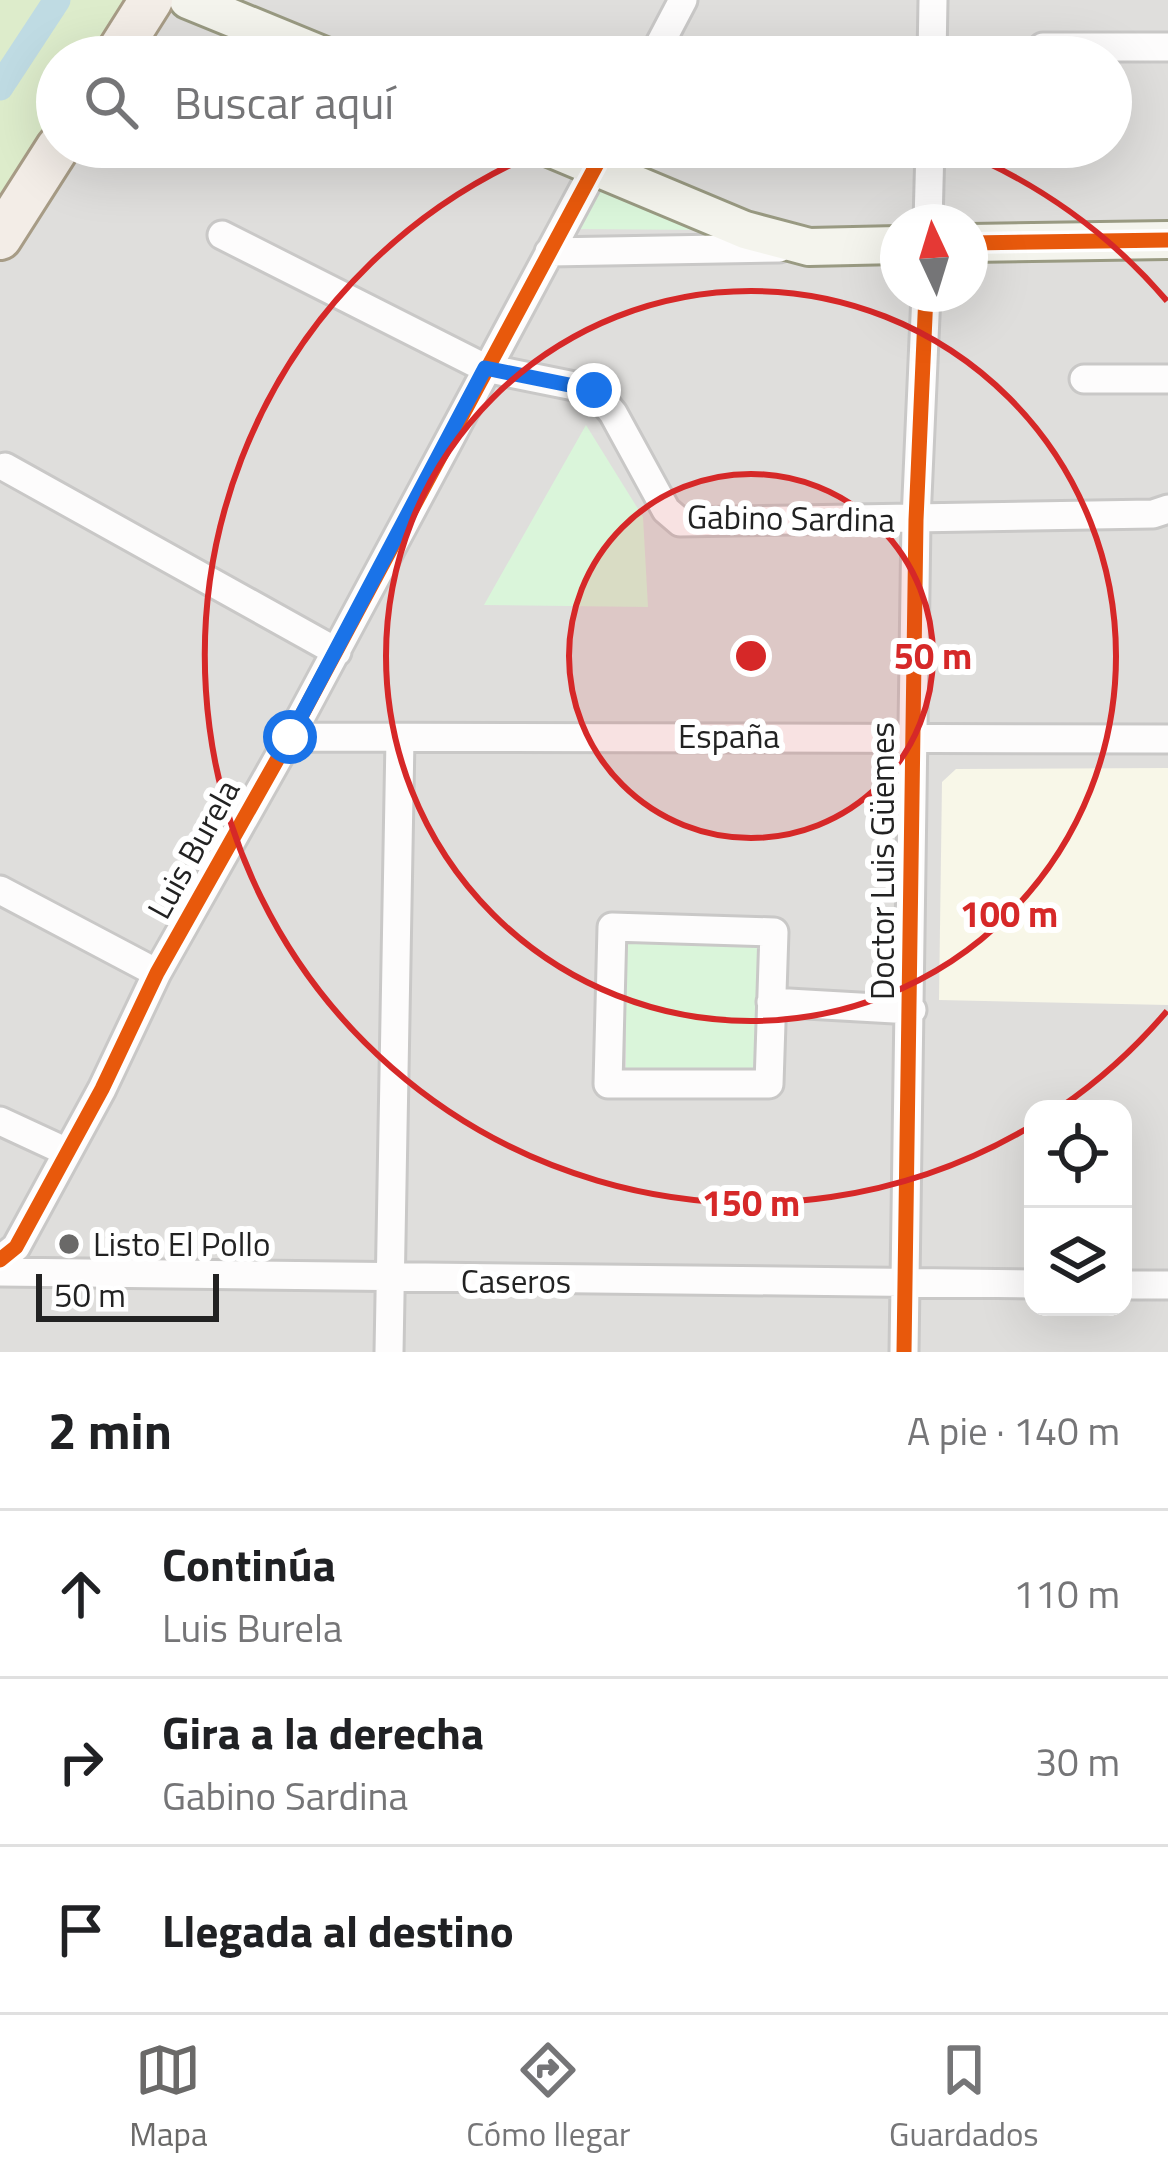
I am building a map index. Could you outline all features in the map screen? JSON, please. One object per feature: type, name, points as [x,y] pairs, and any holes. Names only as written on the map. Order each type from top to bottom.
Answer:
[{"type":"main road","points":[[112,36],[135,0]]},
{"type":"main road","points":[[128,36],[151,0]]},
{"type":"main road","points":[[188,0],[276,36]]},
{"type":"main road","points":[[0,216],[36,158]]},
{"type":"main road","points":[[0,238],[45,168]]},
{"type":"main road","points":[[623,168],[745,230],[809,247],[880,245]]},
{"type":"main road","points":[[988,243],[1168,240]]},
{"type":"street","points":[[664,36],[683,0]]},
{"type":"street","points":[[932,36],[933,0]]},
{"type":"street","points":[[1132,47],[1168,47]]},
{"type":"street","name":"Luis Burela","points":[[0,1260],[16,1247],[157,973],[337,652],[595,168]]},
{"type":"street","points":[[928,204],[929,168]]},
{"type":"street","points":[[222,235],[485,368]]},
{"type":"street","points":[[549,252],[809,247]]},
{"type":"street","name":"Doctor Luis Güemes","points":[[904,1352],[916,520],[925,312]]},
{"type":"street","name":"Gabino Sardina","points":[[485,368],[594,390],[613,413],[666,510],[680,522],[1153,514],[1168,509]]},
{"type":"street","points":[[1084,380],[1168,379]]},
{"type":"street","points":[[5,467],[337,652]]},
{"type":"street","name":"España","points":[[290,737],[913,734],[1168,739]]},
{"type":"street","points":[[389,1352],[400,738]]},
{"type":"street","points":[[0,890],[157,973]]},
{"type":"street","points":[[612,927],[774,932],[771,1002],[769,1084],[608,1084],[612,927]]},
{"type":"street","points":[[771,1002],[912,1010]]},
{"type":"street","points":[[0,1121],[67,1152]]},
{"type":"street","name":"Caseros","points":[[0,1272],[1024,1285]]},
{"type":"street","points":[[1132,1285],[1168,1285]]},
{"type":"shaded area","points":[[0,0],[1168,0],[1168,1352],[0,1352]]},
{"type":"shaded area","points":[[1168,768],[1168,1005],[939,1000],[942,782],[956,769]]},
{"type":"green space","points":[[0,0],[127,0],[104,36],[36,36],[36,145],[0,202]]},
{"type":"green space","points":[[600,176],[714,230],[573,229]]},
{"type":"green space","points":[[586,425],[643,517],[648,607],[484,605]]},
{"type":"green space","points":[[626,942],[757,942],[757,1070],[626,1070]]},
{"type":"waterway","points":[[0,87],[57,0]]},
{"type":"cycle path","points":[[0,1260],[16,1247],[102,1089],[157,973],[290,737],[595,168]]},
{"type":"cycle path","points":[[988,243],[1168,240]]},
{"type":"cycle path","points":[[904,1352],[916,520],[925,312]]},
{"type":"place","name":"Listo El Pollo","points":[[69,1244]]},
{"type":"route","points":[[290,737],[485,368],[594,390]]}]
